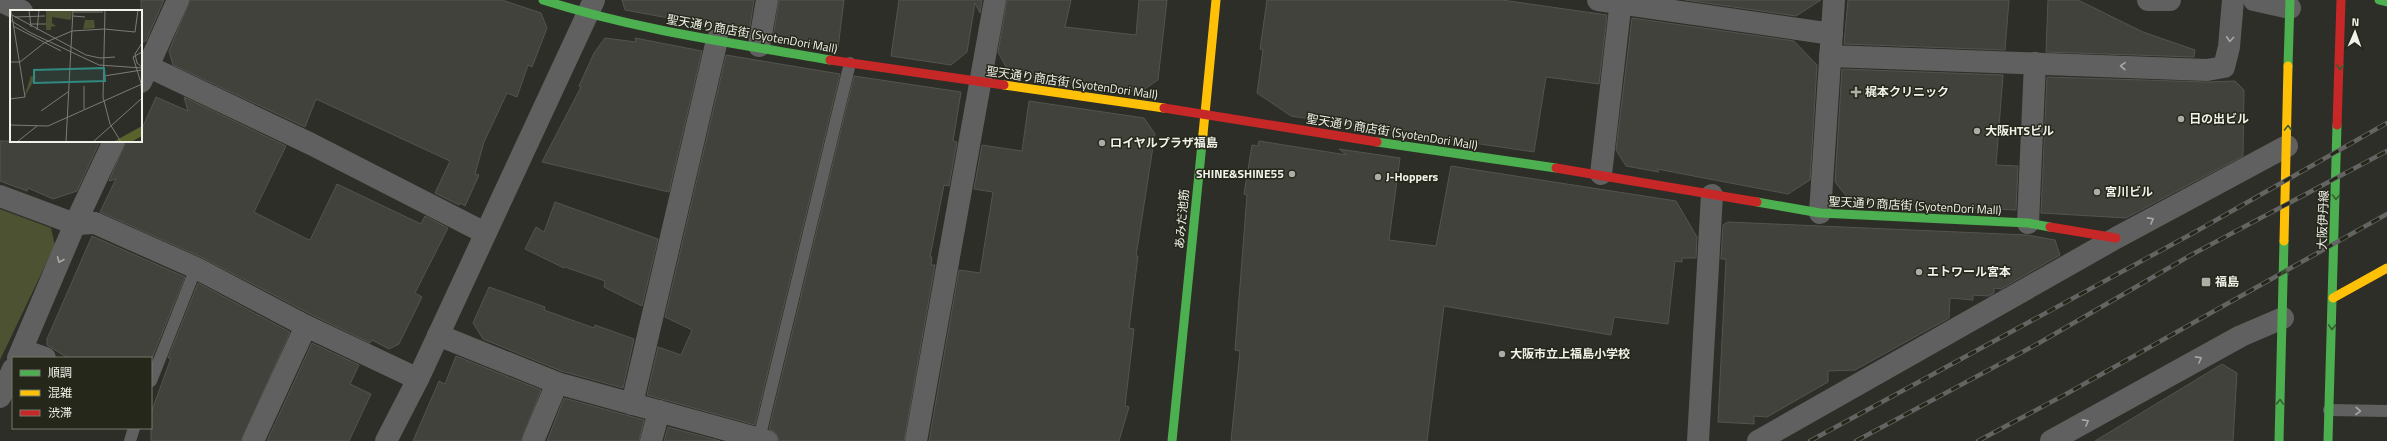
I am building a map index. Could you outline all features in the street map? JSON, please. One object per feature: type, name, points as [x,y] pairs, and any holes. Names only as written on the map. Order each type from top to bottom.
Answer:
[{"type":"main road","name":"聖天通り商店街 (SyotenDori Mall)","points":[[543,0],[591,7],[654,30],[759,46],[850,64],[1204,115],[1427,150],[1601,174],[1712,196],[1820,213],[2028,223],[2116,238]]},
{"type":"main road","name":"あみだ池筋","points":[[1172,441],[1216,0]]},
{"type":"main road","name":"大阪伊丹線","points":[[2328,441],[2342,0]]},
{"type":"main road","points":[[2379,0],[2387,2]]},
{"type":"main road","points":[[2279,441],[2290,4]]},
{"type":"main road","points":[[2333,298],[2387,268]]},
{"type":"street","points":[[178,0],[143,70],[311,144],[485,233]]},
{"type":"street","points":[[759,46],[767,0]]},
{"type":"street","points":[[916,441],[982,82],[995,0]]},
{"type":"street","points":[[1598,0],[1621,2],[1832,34]]},
{"type":"street","points":[[1820,213],[1834,0]]},
{"type":"street","points":[[2148,0],[2170,0]]},
{"type":"street","points":[[1830,56],[2207,70],[2224,67],[2230,47],[2233,0]]},
{"type":"street","points":[[2254,0],[2290,4]]},
{"type":"street","points":[[0,1],[20,10]]},
{"type":"street","points":[[1601,174],[1621,2]]},
{"type":"street","points":[[386,441],[418,379],[591,7]]},
{"type":"street","points":[[632,404],[716,40]]},
{"type":"street","points":[[2028,223],[2035,63]]},
{"type":"street","points":[[19,357],[75,224],[114,142]]},
{"type":"street","points":[[1758,441],[2116,238],[2287,146]]},
{"type":"street","points":[[0,196],[75,224],[95,222],[196,268],[306,326],[418,379]]},
{"type":"street","points":[[1698,441],[1712,196]]},
{"type":"street","points":[[2052,441],[2241,336],[2283,318]]},
{"type":"street","points":[[253,441],[306,326]]},
{"type":"street","points":[[438,335],[557,383],[763,440]]},
{"type":"street","points":[[0,396],[12,371]]},
{"type":"street","points":[[533,441],[557,383]]},
{"type":"street","points":[[651,441],[659,411]]},
{"type":"lane","points":[[763,440],[850,64]]},
{"type":"lane","points":[[152,378],[196,268]]},
{"type":"lane","points":[[2329,410],[2387,411]]},
{"type":"lane","points":[[130,441],[134,429]]},
{"type":"green space","points":[[0,209],[51,228],[55,245],[0,360]]},
{"type":"building","points":[[141,0],[164,0],[146,41],[142,42],[142,10]]},
{"type":"building","points":[[190,0],[502,0],[541,13],[547,28],[532,67],[528,65],[517,97],[507,93],[484,142],[475,174],[479,175],[465,206],[460,203],[459,205],[435,193],[450,161],[316,99],[305,127],[173,65],[169,51]]},
{"type":"building","points":[[622,0],[754,0],[749,33],[625,10]]},
{"type":"building","points":[[779,0],[844,0],[838,48],[773,37]]},
{"type":"building","points":[[899,0],[982,0],[980,13],[975,3],[967,52],[951,65],[891,56]]},
{"type":"building","points":[[1007,0],[1071,0],[1065,27],[1136,35],[1139,0],[1167,0],[1158,80],[1140,92],[1032,77],[1033,73],[1006,67],[998,52]]},
{"type":"building","points":[[1267,0],[1502,0],[1607,15],[1599,84],[1546,77],[1534,152],[1291,116],[1257,93],[1263,50],[1260,49]]},
{"type":"building","points":[[1685,0],[1821,0],[1796,16]]},
{"type":"building","points":[[1848,0],[2009,0],[2005,50],[1844,44]]},
{"type":"building","points":[[2048,0],[2078,0],[2143,32],[2195,50],[2194,57],[2046,52]]},
{"type":"building","points":[[1632,18],[1794,41],[1817,65],[1810,180],[1788,194],[1657,169],[1659,172],[1626,166],[1616,150]]},
{"type":"building","points":[[605,38],[636,42],[635,38],[702,51],[669,192],[542,162],[581,87],[579,86],[594,53]]},
{"type":"building","points":[[726,55],[840,74],[755,425],[647,395],[658,347],[681,355],[692,330],[665,317]]},
{"type":"building","points":[[1842,69],[2003,75],[1996,165],[2018,166],[2016,210],[1851,202],[1835,182]]},
{"type":"building","points":[[854,76],[961,92],[953,141],[957,142],[949,186],[944,185],[930,257],[932,257],[931,265],[935,265],[904,441],[779,441],[776,433],[769,429]]},
{"type":"building","points":[[2047,77],[2207,82],[2235,81],[2244,90],[2243,156],[2126,218],[2041,213]]},
{"type":"building","points":[[156,97],[188,111],[184,97],[286,146],[254,212],[310,240],[337,184],[421,224],[425,216],[448,228],[415,293],[422,297],[399,344],[389,349],[372,340],[370,343],[312,315],[201,257],[100,212],[116,179],[109,181],[126,142],[142,142],[142,129]]},
{"type":"building","points":[[1029,101],[1144,118],[1155,134],[1136,256],[1138,256],[1129,328],[1134,329],[1125,406],[1129,407],[1119,441],[929,441],[959,270],[980,273],[993,192],[974,189],[982,145],[1022,151]]},
{"type":"building","points":[[0,141],[100,142],[77,191],[53,199],[28,188],[27,191],[0,181]]},
{"type":"building","points":[[1259,141],[1347,155],[1339,149],[1400,158],[1389,240],[1436,246],[1451,166],[1676,201],[1697,237],[1696,258],[1682,258],[1682,262],[1675,261],[1668,324],[1614,317],[1611,335],[1444,306],[1427,441],[1231,441],[1240,351],[1235,350],[1247,195],[1244,194],[1252,145],[1258,146]]},
{"type":"building","points":[[555,202],[658,239],[642,306],[604,287],[605,281],[565,267],[564,268],[525,249],[536,227],[544,232]]},
{"type":"building","points":[[1728,222],[2027,235],[2055,240],[2060,255],[2001,289],[1994,288],[1994,293],[1989,296],[1973,295],[1973,300],[1950,298],[1949,318],[1855,370],[1828,371],[1828,382],[1767,417],[1754,416],[1754,424],[1718,422],[1726,259],[1721,259],[1723,225]]},
{"type":"building","points":[[92,236],[185,277],[152,358],[66,357],[47,345],[47,339]]},
{"type":"building","points":[[198,283],[290,332],[241,441],[151,441],[152,410],[171,358],[168,358]]},
{"type":"building","points":[[489,287],[545,307],[544,310],[594,328],[595,325],[634,339],[623,388],[561,371],[483,339],[473,323]]},
{"type":"building","points":[[312,343],[359,365],[350,384],[371,394],[349,441],[267,441]]},
{"type":"building","points":[[456,356],[541,390],[521,441],[413,441],[439,381],[445,384]]},
{"type":"building","points":[[2222,364],[2237,373],[2233,441],[2095,441]]},
{"type":"building","points":[[564,398],[644,420],[639,441],[547,441]]},
{"type":"building","points":[[668,427],[720,441],[664,441]]},
{"type":"railway","points":[[1810,441],[2195,232],[2387,123]]},
{"type":"railway","points":[[1856,441],[2039,343],[2191,255],[2387,151]]},
{"type":"railway","points":[[1978,441],[2068,393],[2387,214]]},
{"type":"traffic: fast","points":[[543,0],[614,20],[650,28],[830,60]]},
{"type":"traffic: fast","points":[[2288,66],[2290,0]]},
{"type":"traffic: fast","points":[[2379,0],[2387,2]]},
{"type":"traffic: fast","points":[[2328,441],[2337,125]]},
{"type":"traffic: fast","points":[[1172,441],[1203,134]]},
{"type":"traffic: fast","points":[[1377,142],[1556,168]]},
{"type":"traffic: fast","points":[[1757,202],[1820,213],[2028,223],[2050,227]]},
{"type":"traffic: fast","points":[[2279,441],[2284,241]]},
{"type":"traffic: slow","points":[[1203,134],[1216,0]]},
{"type":"traffic: slow","points":[[2284,241],[2288,66]]},
{"type":"traffic: slow","points":[[1004,85],[1164,108]]},
{"type":"traffic: slow","points":[[2333,298],[2387,268]]},
{"type":"traffic: jam","points":[[2337,125],[2341,0]]},
{"type":"traffic: jam","points":[[830,60],[1004,85]]},
{"type":"traffic: jam","points":[[1164,108],[1377,142]]},
{"type":"traffic: jam","points":[[1556,168],[1757,202]]},
{"type":"traffic: jam","points":[[2050,227],[2116,238]]},
{"type":"place","name":"梶本クリニック","points":[[1856,92]]},
{"type":"place","name":"日の出ビル","points":[[2181,119]]},
{"type":"place","name":"大阪HTSビル","points":[[1977,131]]},
{"type":"place","name":"ロイヤルプラザ福島","points":[[1102,143]]},
{"type":"place","name":"SHINE&SHINE55","points":[[1292,174]]},
{"type":"place","name":"J-Hoppers","points":[[1378,177]]},
{"type":"place","name":"宮川ビル","points":[[2097,192]]},
{"type":"place","name":"エトワール宮本","points":[[1919,272]]},
{"type":"place","name":"福島","points":[[2206,282]]},
{"type":"place","name":"大阪市立上福島小学校","points":[[1502,354]]}]
